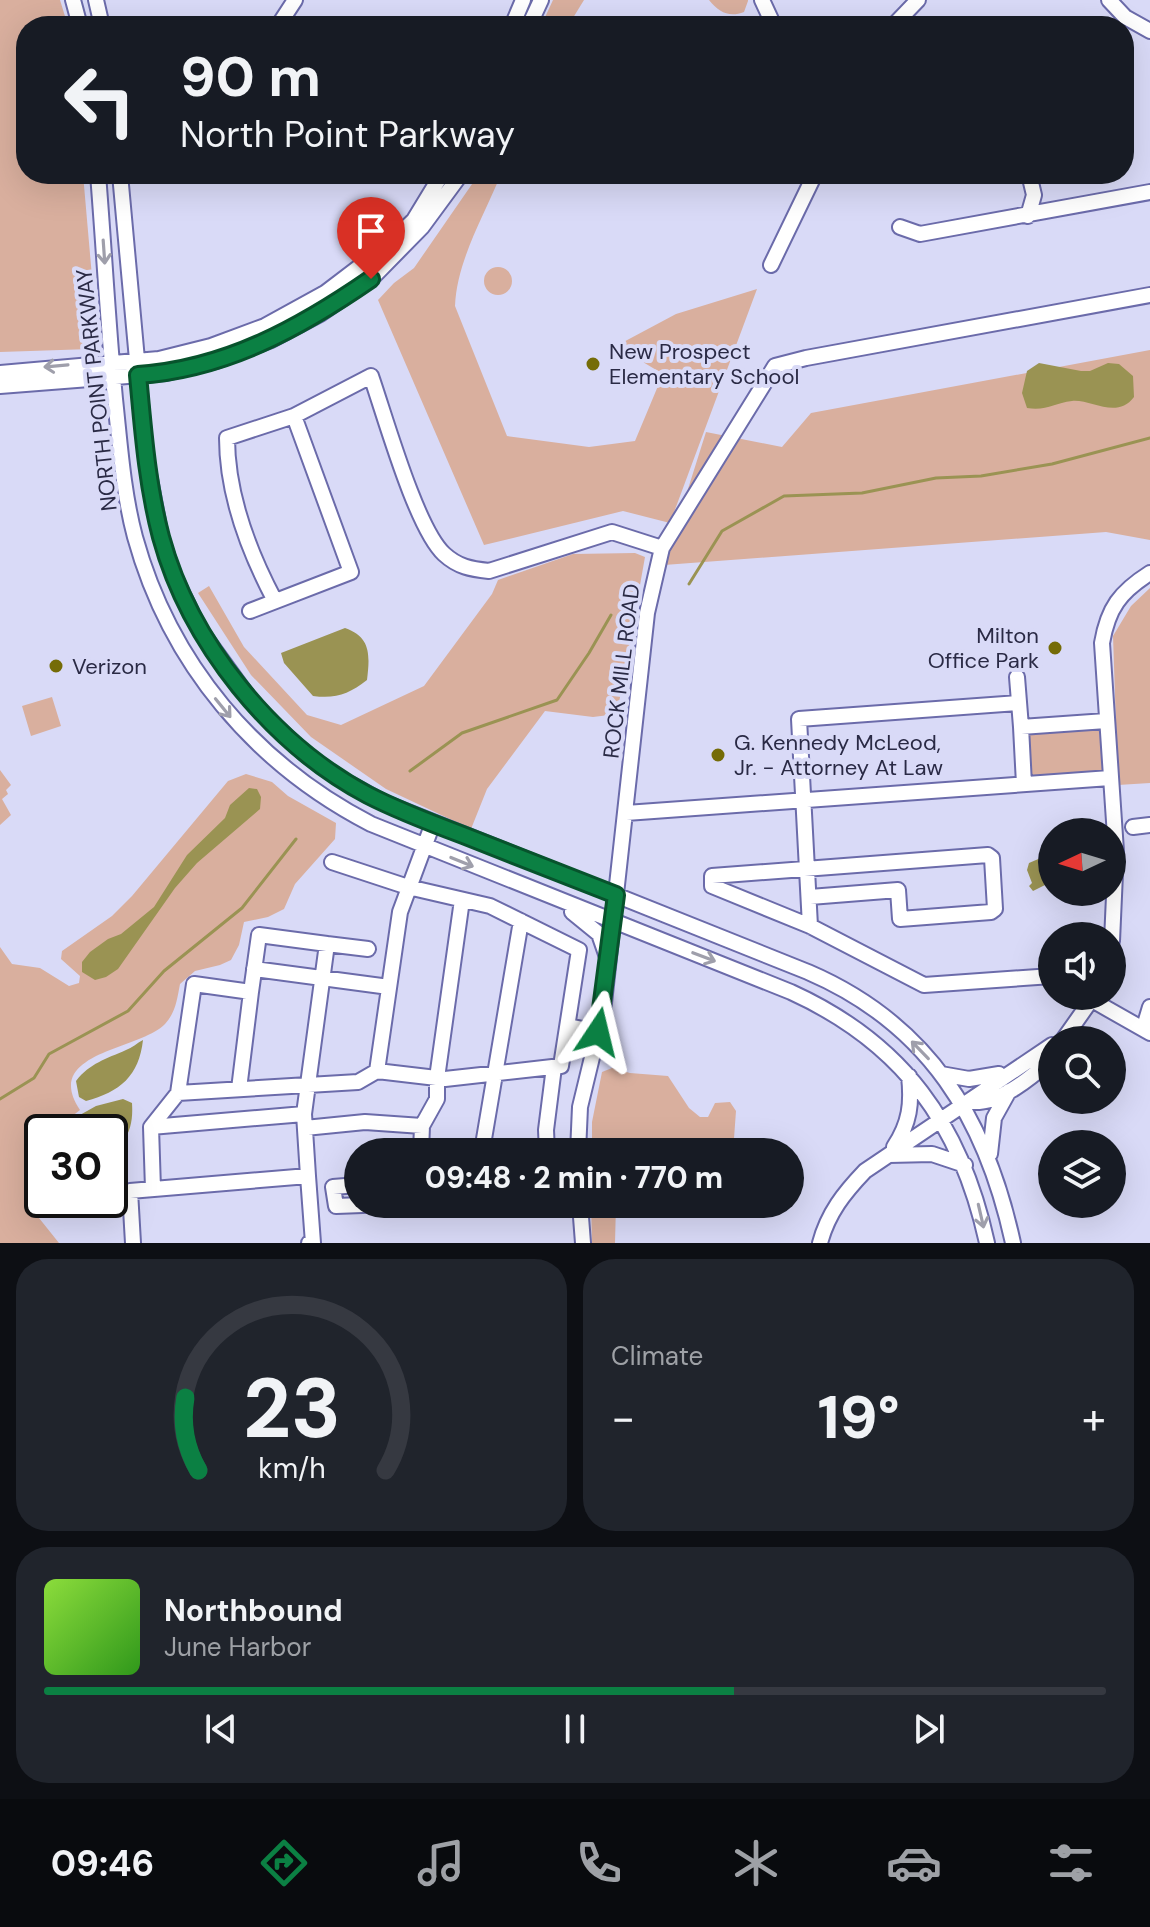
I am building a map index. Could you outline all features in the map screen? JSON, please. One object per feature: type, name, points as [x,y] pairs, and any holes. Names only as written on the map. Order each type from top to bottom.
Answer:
[{"type":"street","points":[[903,16],[918,0]]},
{"type":"street","points":[[1109,0],[1124,16]]},
{"type":"street","name":"NORTH POINT PARKWAY","points":[[99,184],[124,485],[135,534],[160,607],[178,644],[231,717],[283,768],[349,813],[425,847],[812,1002],[868,1037],[909,1075],[942,1119],[974,1189],[987,1243]]},
{"type":"street","name":"NORTH POINT PARKWAY","points":[[121,184],[146,458],[159,529],[174,576],[202,633],[255,706],[305,754],[368,795],[793,965],[843,989],[894,1025],[968,1104],[990,1158],[1013,1243]]},
{"type":"street","points":[[137,368],[238,337],[313,300],[363,266],[414,220],[436,184]]},
{"type":"street","points":[[0,373],[137,368],[176,371],[257,346],[320,314],[371,279],[422,227],[454,184]]},
{"type":"street","points":[[771,265],[810,184]]},
{"type":"street","points":[[1028,216],[1034,195],[1031,184]]},
{"type":"street","points":[[900,227],[920,234],[1150,192]]},
{"type":"street","name":"ROCK MILL ROAD","points":[[579,1138],[580,1107],[598,1032],[609,963],[639,664],[662,548],[775,366],[1150,295]]},
{"type":"street","points":[[0,386],[113,370]]},
{"type":"street","points":[[275,601],[256,565],[232,493],[227,438],[294,416],[371,376],[421,518],[441,552],[457,565],[489,571],[612,532],[662,548]]},
{"type":"street","points":[[250,611],[351,572],[294,416]]},
{"type":"street","points":[[1113,922],[1116,851],[1102,643],[1104,628],[1116,601],[1129,587],[1150,573]]},
{"type":"street","points":[[178,644],[202,633]]},
{"type":"street","points":[[1017,677],[1024,784]]},
{"type":"street","points":[[810,926],[799,719],[1019,703]]},
{"type":"street","points":[[1021,727],[1106,721]]},
{"type":"street","points":[[626,813],[1110,778]]},
{"type":"street","points":[[377,1071],[400,912],[433,823]]},
{"type":"street","points":[[1133,827],[1150,825]]},
{"type":"street","points":[[810,897],[898,890],[900,919],[991,912],[995,909],[992,858],[988,855],[712,876],[712,886],[810,926],[924,985],[1038,977]]},
{"type":"street","points":[[178,1093],[358,1082],[377,1071],[437,1078],[561,1066],[579,950],[490,906],[408,887],[332,862]]},
{"type":"street","points":[[552,898],[599,934],[609,963]]},
{"type":"street","points":[[422,1138],[422,1126],[437,1099],[437,1078],[462,900]]},
{"type":"street","points":[[484,1138],[521,921]]},
{"type":"street","points":[[239,1089],[259,935],[368,949]]},
{"type":"street","points":[[309,1243],[313,1243],[304,1121],[327,944]]},
{"type":"street","points":[[254,969],[389,987]]},
{"type":"street","points":[[153,1189],[151,1127],[178,1093],[194,984],[251,992]]},
{"type":"street","points":[[1114,1010],[1147,1030],[1150,1007]]},
{"type":"street","points":[[568,1026],[598,1032]]},
{"type":"street","points":[[820,1243],[828,1218],[842,1196],[865,1171],[1038,1054]]},
{"type":"street","points":[[546,1138],[554,1067]]},
{"type":"street","points":[[941,1074],[969,1079],[1011,1071]]},
{"type":"street","points":[[968,1104],[986,1102],[1038,1071]]},
{"type":"street","points":[[889,1155],[902,1135],[910,1113],[909,1075]]},
{"type":"street","points":[[990,1158],[994,1118],[1009,1090]]},
{"type":"street","points":[[151,1127],[304,1121],[422,1126]]},
{"type":"street","points":[[889,1155],[932,1154],[965,1165]]},
{"type":"street","points":[[133,1243],[130,1191],[309,1182],[344,1186]]},
{"type":"street","points":[[333,1187],[336,1206],[344,1206]]},
{"type":"street","points":[[581,1218],[583,1243]]},
{"type":"shaded area","points":[[0,0],[60,0],[65,16],[16,16],[16,184],[84,184],[97,334],[91,349],[0,352]]},
{"type":"shaded area","points":[[553,0],[584,0],[574,16],[546,16]]},
{"type":"shaded area","points":[[709,0],[748,1],[744,12],[729,14]]},
{"type":"shaded area","points":[[472,184],[496,184],[466,255],[455,306],[507,436],[589,447],[635,441],[663,374],[616,346],[676,314],[757,289],[670,523],[623,511],[484,545],[378,300],[414,268]]},
{"type":"shaded area","points":[[498,267],[508,271],[512,281],[508,291],[498,295],[488,291],[484,281],[488,271]]},
{"type":"shaded area","points":[[1150,350],[1150,540],[1106,532],[664,565],[706,432],[782,447],[811,413]]},
{"type":"shaded area","points":[[1039,363],[1081,371],[1090,371],[1108,363],[1119,364],[1133,376],[1134,397],[1127,404],[1112,408],[1072,401],[1045,408],[1027,408],[1022,393],[1027,371]]},
{"type":"shaded area","points":[[635,553],[645,557],[617,714],[593,717],[545,711],[487,789],[471,829],[386,789],[311,737],[251,675],[198,593],[209,586],[244,647],[307,715],[341,725],[424,686],[492,594],[498,580],[573,554]]},
{"type":"shaded area","points":[[1150,588],[1150,783],[1118,785],[1113,636],[1131,606]]},
{"type":"shaded area","points":[[345,628],[360,636],[367,648],[367,680],[342,694],[313,696],[284,663],[281,653]]},
{"type":"shaded area","points":[[52,697],[61,726],[31,736],[22,706]]},
{"type":"shaded area","points":[[1099,727],[1103,774],[1029,780],[1025,733]]},
{"type":"shaded area","points":[[0,770],[11,785],[2,799],[11,815],[0,825]]},
{"type":"shaded area","points":[[246,774],[272,782],[288,796],[336,823],[335,839],[295,884],[284,909],[268,917],[244,922],[239,945],[231,960],[195,971],[180,984],[174,1010],[165,1024],[153,1033],[83,1064],[73,1076],[71,1091],[80,1110],[75,1114],[24,1114],[24,1218],[39,1218],[59,1243],[0,1243],[0,947],[12,964],[40,968],[69,986],[79,983],[80,976],[61,959],[62,951],[112,916],[132,896],[228,781]]},
{"type":"shaded area","points":[[249,788],[257,789],[261,797],[260,809],[197,863],[175,888],[118,969],[95,980],[82,972],[82,962],[90,952],[121,934],[154,907],[187,855],[225,818],[230,805]]},
{"type":"shaded area","points":[[1038,859],[1038,888],[1033,891],[1029,886],[1032,883],[1027,870],[1029,863]]},
{"type":"shaded area","points":[[143,1040],[137,1063],[126,1081],[98,1097],[86,1101],[79,1097],[76,1081],[87,1070]]},
{"type":"shaded area","points":[[612,1068],[630,1073],[668,1076],[689,1108],[700,1117],[708,1117],[715,1103],[730,1102],[736,1111],[734,1138],[592,1138],[602,1072]]},
{"type":"shaded area","points":[[123,1099],[132,1103],[128,1131],[128,1114],[82,1114],[96,1106]]},
{"type":"shaded area","points":[[591,1218],[616,1218],[615,1243],[592,1243]]},
{"type":"waterway","points":[[689,584],[722,531],[784,496],[862,493],[936,478],[981,476],[1052,464],[1150,438]]},
{"type":"waterway","points":[[410,771],[462,733],[557,700],[611,615]]},
{"type":"waterway","points":[[0,1099],[34,1078],[49,1054],[128,1011],[164,971],[242,908],[296,839]]},
{"type":"place","name":"New Prospect Elementary School","points":[[593,364]]},
{"type":"place","name":"Milton Office Park","points":[[1055,648]]},
{"type":"place","name":"Verizon","points":[[56,666]]},
{"type":"place","name":"G. Kennedy McLeod, Jr. - Attorney At Law","points":[[718,755]]},
{"type":"route","points":[[371,279],[320,314],[257,346],[187,369],[138,375],[146,458],[166,551],[174,576],[202,633],[255,706],[305,754],[339,778],[383,802],[616,895],[598,1032]]}]
